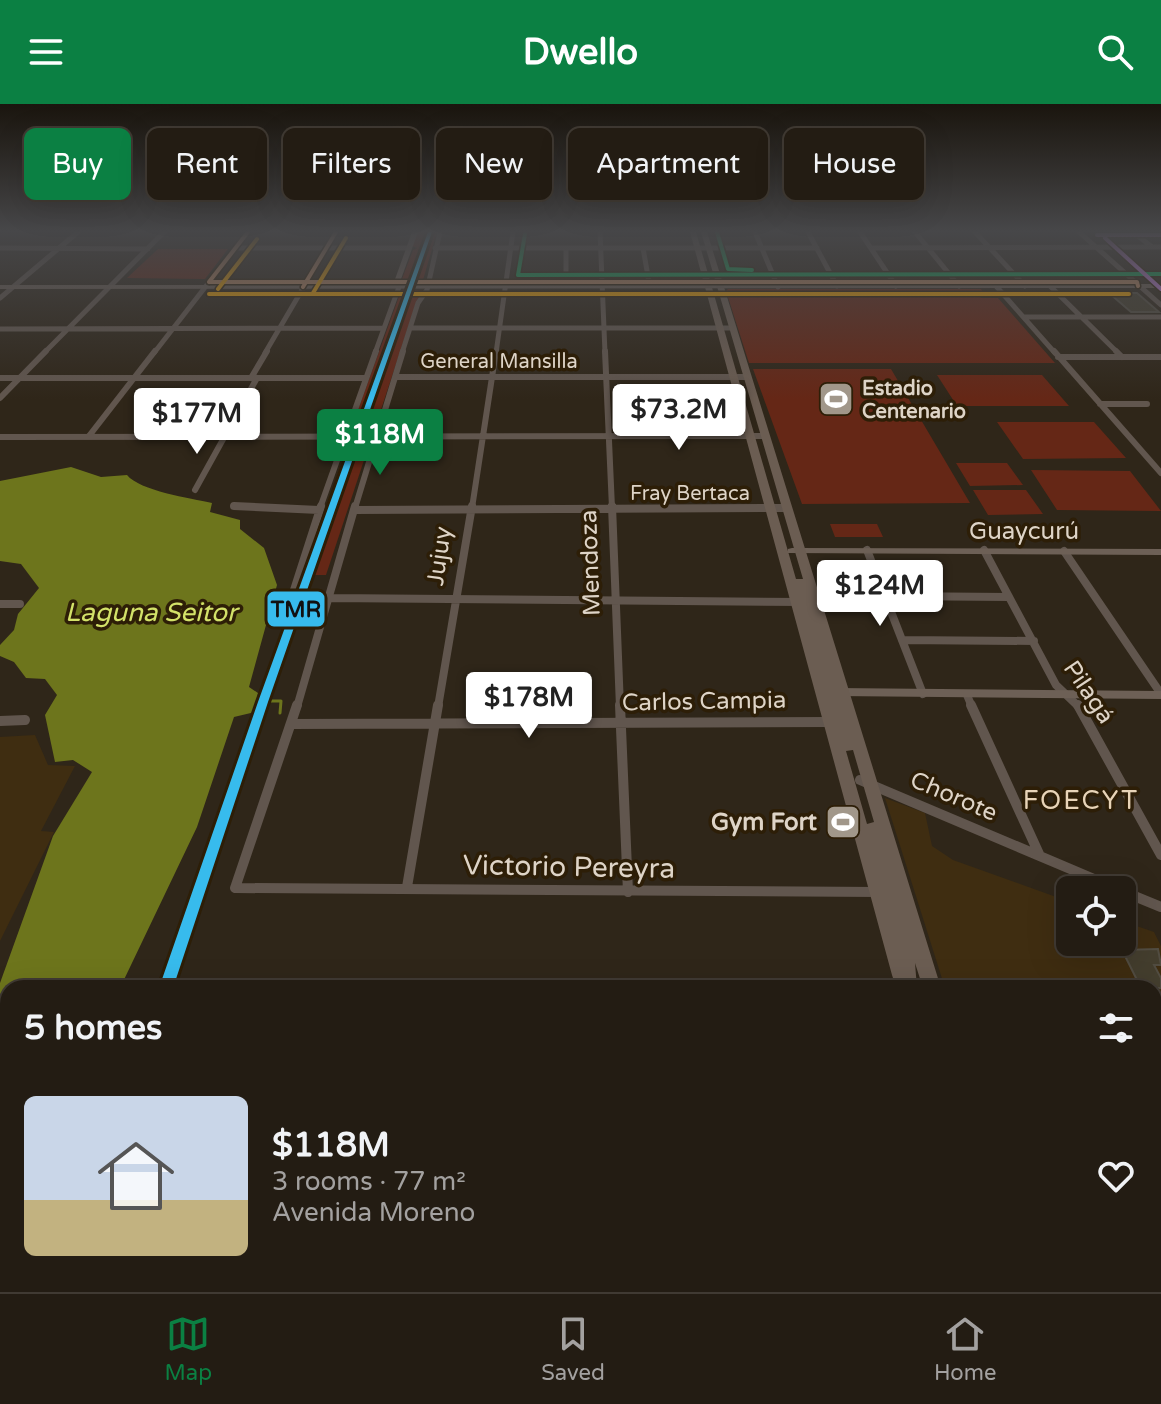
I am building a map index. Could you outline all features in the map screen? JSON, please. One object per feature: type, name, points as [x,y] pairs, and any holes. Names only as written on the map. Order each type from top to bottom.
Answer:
[{"type":"main road","points":[[715,287],[779,508],[800,602],[865,782],[890,892],[906,980]]},
{"type":"main road","points":[[740,377],[758,436]]},
{"type":"main road","points":[[779,508],[796,551],[832,692],[829,722],[890,892],[927,980]]},
{"type":"main road","points":[[796,551],[800,602]]},
{"type":"main road","name":"Guaycurú","points":[[796,551],[1161,552]]},
{"type":"main road","points":[[832,692],[1161,694]]},
{"type":"main road","points":[[890,892],[905,943],[926,980]]},
{"type":"main road","points":[[905,943],[907,980]]},
{"type":"street","points":[[0,398],[111,287]]},
{"type":"street","points":[[89,436],[205,287]]},
{"type":"street","points":[[195,490],[304,287]]},
{"type":"street","points":[[294,590],[397,287]]},
{"type":"street","points":[[291,724],[376,436],[418,303],[427,287]]},
{"type":"street","name":"Jujuy","points":[[407,887],[484,437],[505,287]]},
{"type":"street","name":"Mendoza","points":[[601,287],[628,892]]},
{"type":"street","points":[[997,287],[1161,473]]},
{"type":"street","points":[[1051,287],[1122,357]]},
{"type":"street","points":[[1142,287],[1161,305]]},
{"type":"street","points":[[1024,317],[1161,317]]},
{"type":"street","points":[[0,329],[384,328]]},
{"type":"street","points":[[411,328],[726,328]]},
{"type":"street","points":[[1058,357],[1161,357]]},
{"type":"street","name":"General Mansilla","points":[[395,377],[740,377]]},
{"type":"street","points":[[0,378],[365,378]]},
{"type":"street","points":[[1100,404],[1147,404]]},
{"type":"street","points":[[0,437],[758,436]]},
{"type":"street","points":[[234,506],[319,510]]},
{"type":"street","name":"Fray Bertaca","points":[[354,510],[779,508]]},
{"type":"street","points":[[867,550],[923,694]]},
{"type":"street","name":"Pilagá","points":[[984,550],[1056,685],[1077,702],[1161,855]]},
{"type":"street","points":[[1064,551],[1161,694]]},
{"type":"street","points":[[884,596],[1009,597]]},
{"type":"street","points":[[329,598],[615,603],[800,602]]},
{"type":"street","points":[[0,604],[20,604]]},
{"type":"street","points":[[902,640],[1034,641]]},
{"type":"street","points":[[967,695],[1040,856]]},
{"type":"street","points":[[0,721],[25,720]]},
{"type":"street","name":"Carlos Campia","points":[[291,724],[829,722]]},
{"type":"street","name":"Victorio Pereyra","points":[[291,724],[235,888],[890,892]]},
{"type":"street","name":"Chorote","points":[[865,782],[1088,876]]},
{"type":"street","name":"Chorote","points":[[1136,896],[1161,907]]},
{"type":"shaded area","points":[[981,289],[983,292],[976,292],[981,298],[998,298],[1055,363],[749,363],[726,291]]},
{"type":"shaded area","points":[[401,291],[423,291],[417,300],[374,431],[355,434],[350,432]]},
{"type":"shaded area","points":[[753,369],[891,369],[970,503],[802,504]]},
{"type":"shaded area","points":[[937,375],[1042,375],[1069,406],[957,406]]},
{"type":"shaded area","points":[[997,422],[1094,422],[1126,458],[1023,459]]},
{"type":"shaded area","points":[[350,438],[366,438],[370,442],[326,575],[303,575]]},
{"type":"shaded area","points":[[956,463],[1007,463],[1023,485],[970,486]]},
{"type":"shaded area","points":[[1031,470],[1130,471],[1161,511],[1057,510]]},
{"type":"shaded area","points":[[973,490],[1026,490],[1043,514],[988,515]]},
{"type":"shaded area","points":[[830,524],[877,524],[883,537],[835,537]]},
{"type":"shaded area","points":[[971,526],[1018,526],[1027,540],[979,540]]},
{"type":"shaded area","points":[[35,735],[48,765],[75,766],[41,831],[54,832],[0,941],[0,737]]},
{"type":"shaded area","points":[[885,798],[925,813],[932,846],[953,860],[1056,897],[1056,956],[1136,956],[1136,926],[1154,932],[1161,946],[1161,980],[942,980]]},
{"type":"water","name":"Laguna Seitor","points":[[71,467],[101,477],[127,475],[154,490],[212,503],[210,512],[240,520],[240,529],[264,548],[277,585],[249,687],[258,693],[255,712],[234,717],[197,827],[124,980],[1,980],[53,836],[92,772],[73,760],[55,762],[45,715],[57,695],[45,679],[26,678],[14,662],[0,656],[0,645],[14,630],[18,614],[39,588],[21,564],[0,561],[0,481]]},
{"type":"building","points":[[1109,293],[1137,293],[1159,312],[1131,312]]},
{"type":"building","points":[[1158,949],[1161,965],[1154,965],[1161,980],[1137,980],[1125,956],[1136,956],[1136,950]]},
{"type":"waterway","points":[[257,701],[281,701],[280,713]]},
{"type":"transit line","points":[[313,293],[316,287]]},
{"type":"transit line","name":"TMR","points":[[169,980],[263,702],[410,287]]},
{"type":"transit line","points":[[209,294],[1129,294]]},
{"type":"place","name":"Estadio Centenario","points":[[836,399]]},
{"type":"place","name":"Gym Fort","points":[[843,822]]},
{"type":"district","name":"FOECYT","points":[[1081,800]]}]
